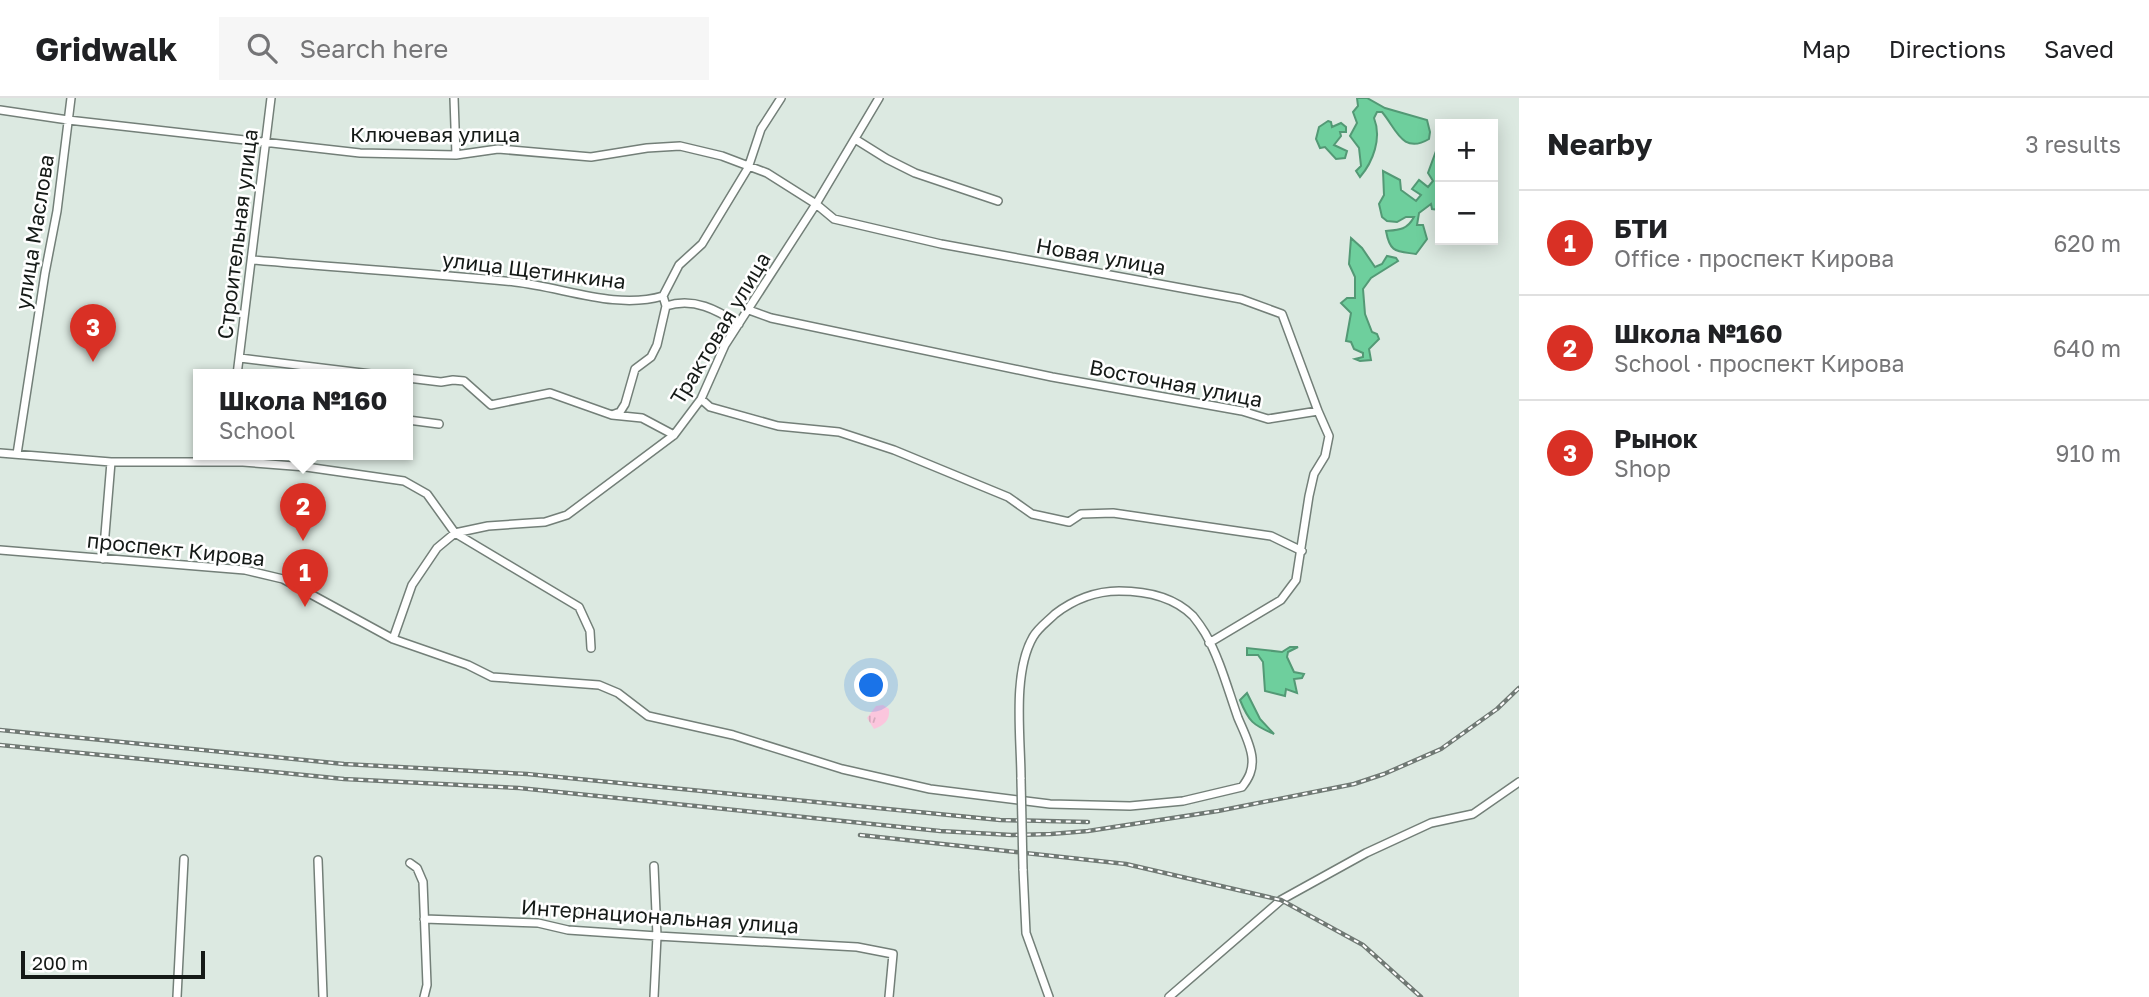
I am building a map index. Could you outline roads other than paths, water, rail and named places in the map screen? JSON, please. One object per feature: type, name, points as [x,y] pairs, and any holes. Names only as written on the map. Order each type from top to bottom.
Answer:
[{"type":"street","name":"улица Маслова","points":[[17,454],[57,212],[71,98]]},
{"type":"street","name":"Строительная улица","points":[[238,369],[271,98]]},
{"type":"street","points":[[454,98],[456,155]]},
{"type":"street","points":[[611,415],[620,412],[625,404],[635,369],[652,358],[666,306],[663,296],[679,265],[702,244],[748,167],[761,129],[780,98]]},
{"type":"street","name":"Трактовая улица","points":[[455,533],[488,526],[545,522],[567,515],[674,435],[701,399],[725,345],[816,204],[879,98]]},
{"type":"street","name":"Ключевая улица","points":[[0,110],[360,153],[456,155],[498,149],[591,157],[680,146],[722,156],[767,173],[816,204]]},
{"type":"street","points":[[855,139],[915,173],[998,201]]},
{"type":"street","name":"Новая улица","points":[[816,204],[834,219],[941,244],[1241,299],[1282,314],[1318,411]]},
{"type":"street","name":"улица Щетинкина","points":[[253,260],[518,282],[618,299],[646,301],[663,296]]},
{"type":"street","points":[[666,306],[676,302],[704,305],[739,324]]},
{"type":"street","name":"Восточная улица","points":[[749,310],[771,318],[1052,377],[1242,411],[1268,419],[1318,411]]},
{"type":"street","points":[[240,358],[330,369]]},
{"type":"street","points":[[413,379],[464,381],[491,405],[550,393],[611,415],[642,418],[674,435]]},
{"type":"street","points":[[701,399],[710,407],[746,418],[778,426],[839,432],[894,450],[1008,497],[1032,514],[1069,522],[1081,514],[1113,513],[1250,532],[1271,537],[1302,551]]},
{"type":"street","points":[[1049,997],[1026,933],[1023,869],[1021,695],[1024,663],[1033,637],[1064,607],[1083,598],[1109,591],[1158,595],[1177,604],[1193,616],[1209,642],[1281,600],[1296,580],[1314,474],[1325,456],[1329,436],[1318,411]]},
{"type":"street","points":[[413,421],[439,424]]},
{"type":"street","points":[[0,453],[111,462],[193,459]]},
{"type":"street","points":[[242,460],[404,481],[426,494],[455,533],[579,607],[590,631],[591,648]]},
{"type":"street","points":[[103,559],[111,462]]},
{"type":"street","points":[[393,639],[412,585],[437,548],[455,533]]},
{"type":"street","name":"проспект Кирова","points":[[0,550],[245,570],[283,579],[393,639],[468,665],[492,677],[599,685],[618,693],[648,716],[733,735],[842,769],[930,789],[1050,804],[1130,806],[1183,801],[1242,787],[1250,777],[1252,754],[1209,642]]},
{"type":"street","points":[[1169,997],[1281,900],[1366,853],[1431,823],[1474,814],[1519,782]]},
{"type":"street","points":[[177,997],[184,859]]},
{"type":"street","points":[[318,860],[323,997]]},
{"type":"street","points":[[410,863],[417,868],[423,882],[427,985],[424,997]]},
{"type":"street","points":[[654,866],[657,936],[654,997]]},
{"type":"street","name":"Интернациональная улица","points":[[425,919],[538,923],[568,930],[856,947],[893,954],[889,997]]},
{"type":"railway","points":[[0,745],[344,779],[519,788],[940,831],[1051,834],[1218,811],[1354,784],[1441,749],[1497,709],[1519,688]]},
{"type":"railway","points":[[0,730],[344,764],[527,774],[1000,820],[1088,822]]},
{"type":"railway","points":[[860,835],[1126,864],[1281,900],[1363,945],[1421,997]]},
{"type":"place","name":"Рынок","points":[[93,362]]},
{"type":"place","name":"Школа №160","points":[[303,541]]},
{"type":"place","name":"БТИ","points":[[305,607]]}]
